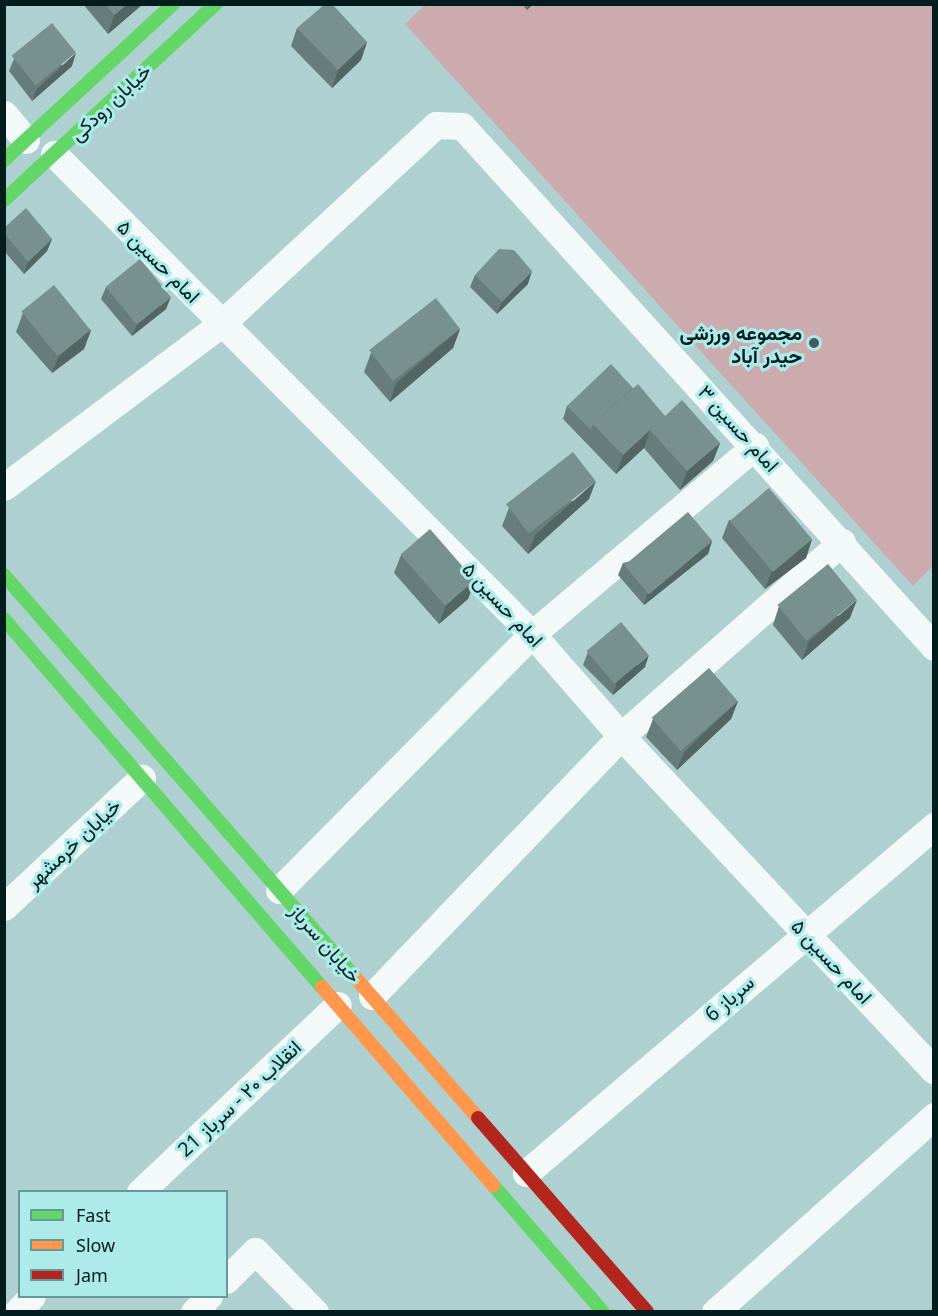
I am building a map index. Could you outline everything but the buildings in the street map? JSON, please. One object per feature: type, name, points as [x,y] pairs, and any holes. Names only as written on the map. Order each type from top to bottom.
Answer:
[{"type":"main road","name":"خیابان رودکی","points":[[4,160],[173,4]]},
{"type":"main road","name":"خیابان رودکی","points":[[4,200],[216,4]]},
{"type":"main road","name":"خیابان سرباز","points":[[4,575],[647,1311]]},
{"type":"main road","name":"خیابان سرباز","points":[[4,619],[603,1311]]},
{"type":"main road","points":[[142,778],[164,758]]},
{"type":"street","points":[[4,114],[26,140]]},
{"type":"street","name":"امام حسین ۳","points":[[221,324],[436,124],[462,126],[842,542],[933,647]]},
{"type":"street","name":"امام حسین ۵","points":[[54,154],[221,324],[418,515],[532,634],[621,736],[933,1071]]},
{"type":"street","points":[[4,487],[221,324]]},
{"type":"street","points":[[279,890],[532,634],[755,446]]},
{"type":"street","points":[[372,996],[621,736],[842,542]]},
{"type":"street","name":"خیابان خرمشهر","points":[[5,906],[142,778]]},
{"type":"street","name":"سرباز 6","points":[[526,1173],[805,932],[933,826]]},
{"type":"street","name":"انقلاب ۲۰ - سرباز 21","points":[[141,1190],[338,1005]]},
{"type":"street","points":[[715,1311],[933,1116]]},
{"type":"street","points":[[228,1278],[255,1251],[315,1311]]},
{"type":"street","points":[[16,1311],[30,1298]]},
{"type":"street","points":[[194,1311],[207,1298]]},
{"type":"shaded area","name":"مجموعه ورزشی حیدر آباد","points":[[426,4],[933,5],[934,565],[913,586],[405,24]]},
{"type":"traffic: fast","points":[[4,160],[173,4]]},
{"type":"traffic: fast","points":[[4,200],[216,4]]},
{"type":"traffic: fast","points":[[4,575],[354,976]]},
{"type":"traffic: fast","points":[[4,619],[322,987]]},
{"type":"traffic: fast","points":[[493,1185],[603,1312]]},
{"type":"traffic: slow","points":[[354,976],[478,1118]]},
{"type":"traffic: slow","points":[[322,987],[493,1185]]},
{"type":"traffic: jam","points":[[478,1118],[647,1312]]},
{"type":"place","name":"مجموعه ورزشی حیدر آباد","points":[[814,343]]}]
